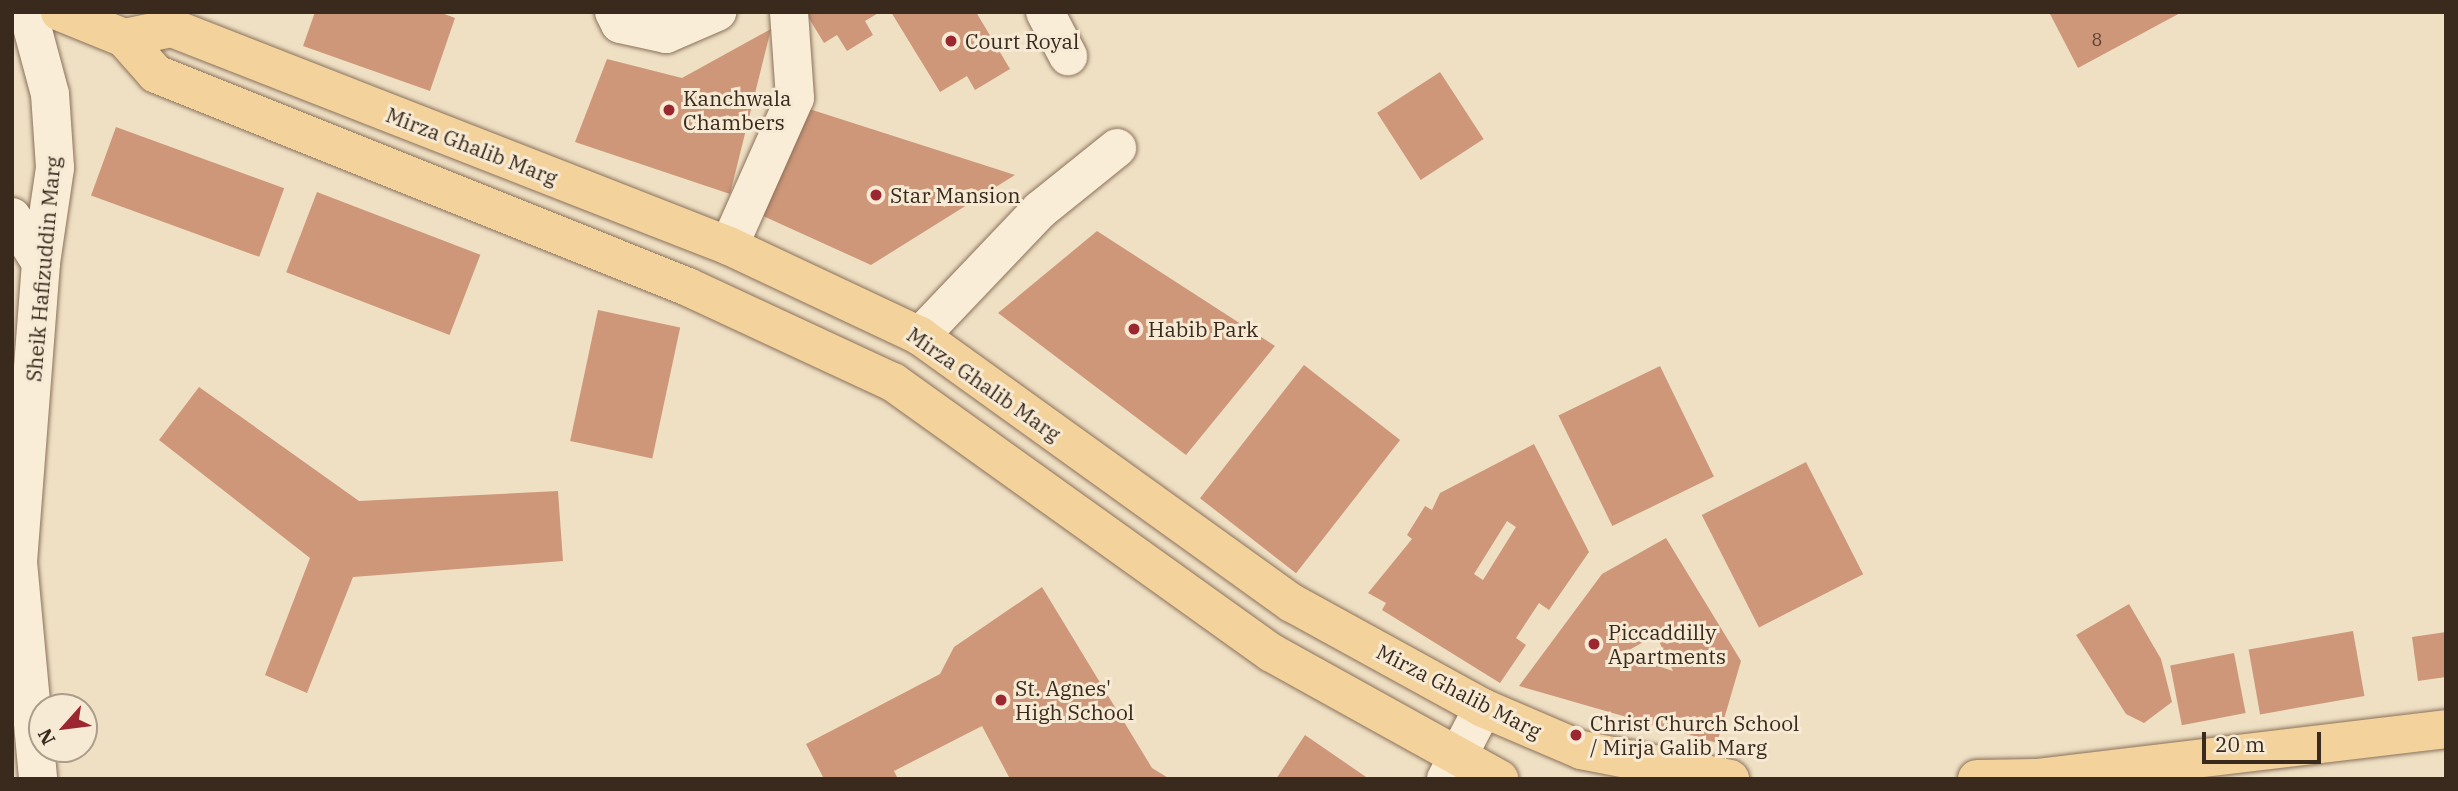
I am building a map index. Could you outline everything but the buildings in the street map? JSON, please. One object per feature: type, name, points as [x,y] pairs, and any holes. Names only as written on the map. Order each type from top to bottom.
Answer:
[{"type":"main road","points":[[60,12],[124,38],[156,74],[688,288],[893,382],[1272,653],[1449,774],[1499,779]]},
{"type":"main road","name":"Mirza Ghalib Marg","points":[[124,38],[167,20],[729,246],[920,336],[1292,603],[1483,708],[1581,750],[1730,779]]},
{"type":"main road","points":[[1977,779],[2036,778],[2446,729]]},
{"type":"street","name":"Sheik Hafizuddin Marg","points":[[28,12],[50,94],[55,168],[41,264],[18,562],[38,779]]},
{"type":"street","points":[[614,12],[620,24],[666,34],[717,12]]},
{"type":"street","points":[[729,246],[795,98],[789,12]]},
{"type":"street","points":[[1045,12],[1068,55]]},
{"type":"street","points":[[920,336],[1040,210],[1117,148]]},
{"type":"street","points":[[12,217],[41,264]]},
{"type":"street","points":[[1449,774],[1483,708]]},
{"type":"place","name":"Court Royal","points":[[951,41]]},
{"type":"place","name":"Kanchwala Chambers","points":[[669,110]]},
{"type":"place","name":"Star Mansion","points":[[876,195]]},
{"type":"place","name":"Habib Park","points":[[1134,329]]},
{"type":"place","name":"Piccaddilly Apartments","points":[[1594,644]]},
{"type":"place","name":"St. Agnes' High School","points":[[1001,700]]},
{"type":"place","name":"Christ Church School / Mirja Galib Marg","points":[[1576,735]]}]
